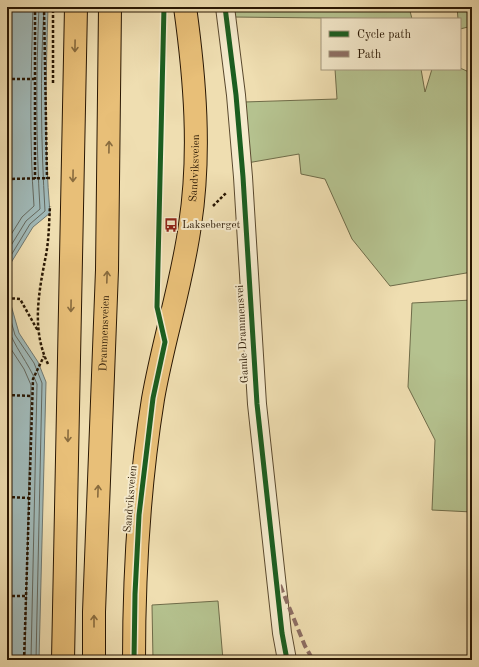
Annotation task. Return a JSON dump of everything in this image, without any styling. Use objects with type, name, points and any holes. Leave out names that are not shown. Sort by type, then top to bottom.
[{"type":"main road","points":[[63,660],[76,7]]},
{"type":"main road","name":"Drammensveien","points":[[94,660],[94,612],[107,270],[110,7]]},
{"type":"main road","name":"Sandviksveien","points":[[134,660],[138,547],[146,452],[153,398],[186,253],[194,194],[194,80],[185,7]]},
{"type":"street","name":"Gamle Drammensvei","points":[[225,7],[236,94],[252,304],[257,404],[282,633],[287,660]]},
{"type":"path","points":[[34,7],[35,179]]},
{"type":"path","points":[[44,7],[47,179]]},
{"type":"path","points":[[7,79],[34,79]]},
{"type":"path","points":[[7,179],[52,178]]},
{"type":"path","points":[[49,366],[44,356],[38,331],[38,302],[46,254],[50,214]]},
{"type":"path","points":[[7,298],[20,299],[38,331]]},
{"type":"path","points":[[24,660],[33,379],[44,356]]},
{"type":"path","points":[[7,395],[32,396]]},
{"type":"path","points":[[7,497],[29,498]]},
{"type":"path","points":[[7,596],[26,596]]},
{"type":"green space","points":[[230,7],[409,7],[412,18],[322,18],[232,17]]},
{"type":"green space","points":[[457,7],[472,7],[472,26],[461,29],[461,18],[458,18]]},
{"type":"green space","points":[[472,66],[472,272],[390,286],[352,239],[325,179],[301,174],[299,154],[247,163],[244,102],[337,99],[335,70],[421,70],[425,92],[432,70],[461,70],[461,68],[469,72]]},
{"type":"green space","points":[[472,300],[472,512],[432,510],[435,440],[408,387],[412,303]]},
{"type":"green space","points":[[218,601],[223,660],[153,660],[152,605]]},
{"type":"water","points":[[7,7],[48,7],[46,136],[50,213],[33,227],[9,266],[11,305],[19,333],[38,362],[46,382],[39,660],[7,660]]},
{"type":"marked path","points":[[280,585],[305,646],[313,660]]},
{"type":"cycle path","points":[[134,660],[135,594],[139,515],[153,398],[165,342],[157,307],[164,7]]},
{"type":"cycle path","points":[[225,7],[236,95],[243,177],[257,404],[282,633],[287,660]]},
{"type":"place","name":"Lakseberget","points":[[171,225]]}]
